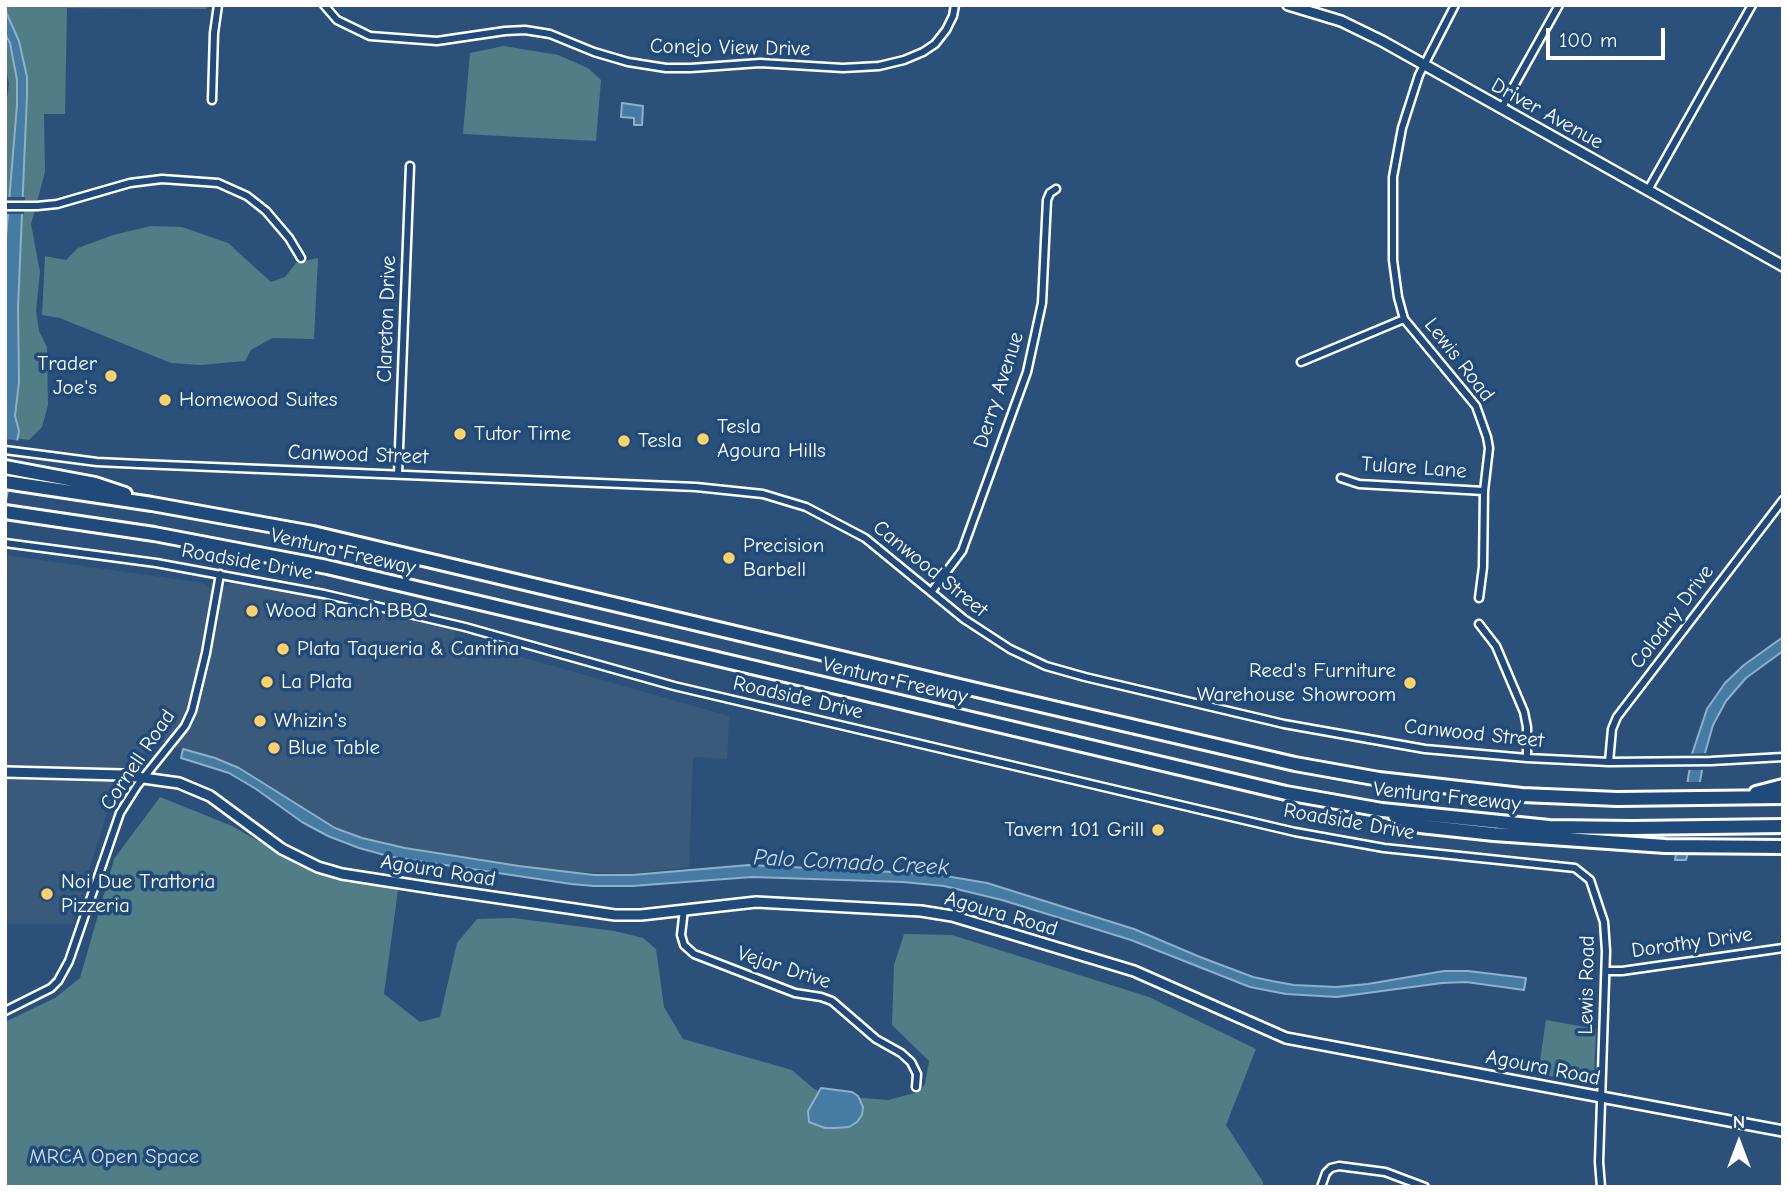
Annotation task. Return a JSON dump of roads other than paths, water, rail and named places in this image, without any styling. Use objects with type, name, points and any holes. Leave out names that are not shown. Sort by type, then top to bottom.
[{"type":"highway","points":[[5,467],[28,479]]},
{"type":"highway","name":"Ventura Freeway","points":[[5,482],[28,479],[313,533],[1295,764],[1379,779],[1522,795],[1783,797]]},
{"type":"highway","name":"Ventura Freeway","points":[[5,512],[179,538],[327,567],[1286,793],[1382,810],[1549,827],[1783,826]]},
{"type":"highway","points":[[1734,798],[1783,786]]},
{"type":"highway","points":[[1382,810],[1420,826],[1665,846],[1783,848]]},
{"type":"main road","name":"Driver Avenue","points":[[1288,5],[1346,23],[1783,266]]},
{"type":"main road","name":"Agoura Road","points":[[5,772],[166,779],[194,788],[228,808],[297,858],[342,874],[615,915],[641,915],[756,902],[921,911],[952,916],[1134,971],[1286,1038],[1783,1131]]},
{"type":"street","points":[[212,100],[214,33],[218,5]]},
{"type":"street","name":"Conejo View Drive","points":[[324,5],[337,20],[370,36],[437,41],[525,30],[550,34],[628,62],[679,68],[760,63],[843,68],[892,63],[923,52],[935,44],[946,30],[955,5]]},
{"type":"street","name":"Lewis Road","points":[[1455,5],[1424,65],[1402,128],[1393,177],[1394,273],[1404,319],[1480,413],[1489,448],[1484,491],[1483,567],[1479,598]]},
{"type":"street","points":[[1501,109],[1559,5]]},
{"type":"street","points":[[1648,190],[1752,5]]},
{"type":"street","name":"Clareton Drive","points":[[398,474],[410,166]]},
{"type":"street","points":[[5,206],[34,206],[71,201],[130,183],[177,178],[218,183],[247,196],[266,211],[289,238],[301,258]]},
{"type":"street","name":"Derry Avenue","points":[[932,591],[962,551],[1027,372],[1042,303],[1047,200],[1056,188]]},
{"type":"street","points":[[1301,362],[1404,319]]},
{"type":"street","name":"Canwood Street","points":[[5,450],[129,464],[696,487],[763,494],[806,507],[841,523],[884,551],[983,633],[1028,658],[1060,671],[1284,724],[1425,748],[1527,758],[1609,762],[1783,757]]},
{"type":"street","name":"Tulare Lane","points":[[1341,478],[1359,484],[1484,491]]},
{"type":"street","name":"Colodny Drive","points":[[1609,762],[1612,729],[1617,717],[1783,500]]},
{"type":"street","name":"Roadside Drive","points":[[5,542],[117,557],[324,594],[452,624],[674,686],[1295,832],[1384,848],[1565,866],[1584,873]]},
{"type":"street","name":"Cornell Road","points":[[5,1011],[51,988],[64,972],[114,825],[127,800],[185,726],[192,711],[206,653],[219,574]]},
{"type":"street","points":[[1479,624],[1496,646],[1524,712],[1527,758]]},
{"type":"street","name":"Lewis Road","points":[[1584,873],[1595,888],[1605,922],[1606,971],[1599,1162],[1601,1187]]},
{"type":"street","name":"Vejar Drive","points":[[684,909],[681,935],[684,945],[694,954],[795,993],[832,1001],[876,1040],[901,1053],[911,1062],[917,1074],[916,1087]]},
{"type":"street","name":"Dorothy Drive","points":[[1606,971],[1783,948]]},
{"type":"street","points":[[1321,1187],[1331,1168],[1339,1166],[1385,1172],[1425,1187]]},
{"type":"place","name":"Trader Joe's","points":[[111,376]]},
{"type":"place","name":"Homewood Suites","points":[[165,400]]},
{"type":"place","name":"Tutor Time","points":[[460,434]]},
{"type":"place","name":"Tesla Agoura Hills","points":[[703,439]]},
{"type":"place","name":"Tesla","points":[[624,441]]},
{"type":"place","name":"Precision Barbell","points":[[729,558]]},
{"type":"place","name":"Wood Ranch BBQ","points":[[252,611]]},
{"type":"place","name":"Plata Taqueria & Cantina","points":[[283,649]]},
{"type":"place","name":"La Plata","points":[[267,682]]},
{"type":"place","name":"Reed's Furniture Warehouse Showroom","points":[[1410,683]]},
{"type":"place","name":"Whizin's","points":[[260,721]]},
{"type":"place","name":"Blue Table","points":[[274,748]]},
{"type":"place","name":"Tavern 101 Grill","points":[[1158,830]]},
{"type":"place","name":"Noi Due Trattoria Pizzeria","points":[[47,894]]},
{"type":"water label","name":"Palo Comado Creek","points":[[851,863]]},
{"type":"park label","name":"MRCA Open Space","points":[[114,1157]]}]
